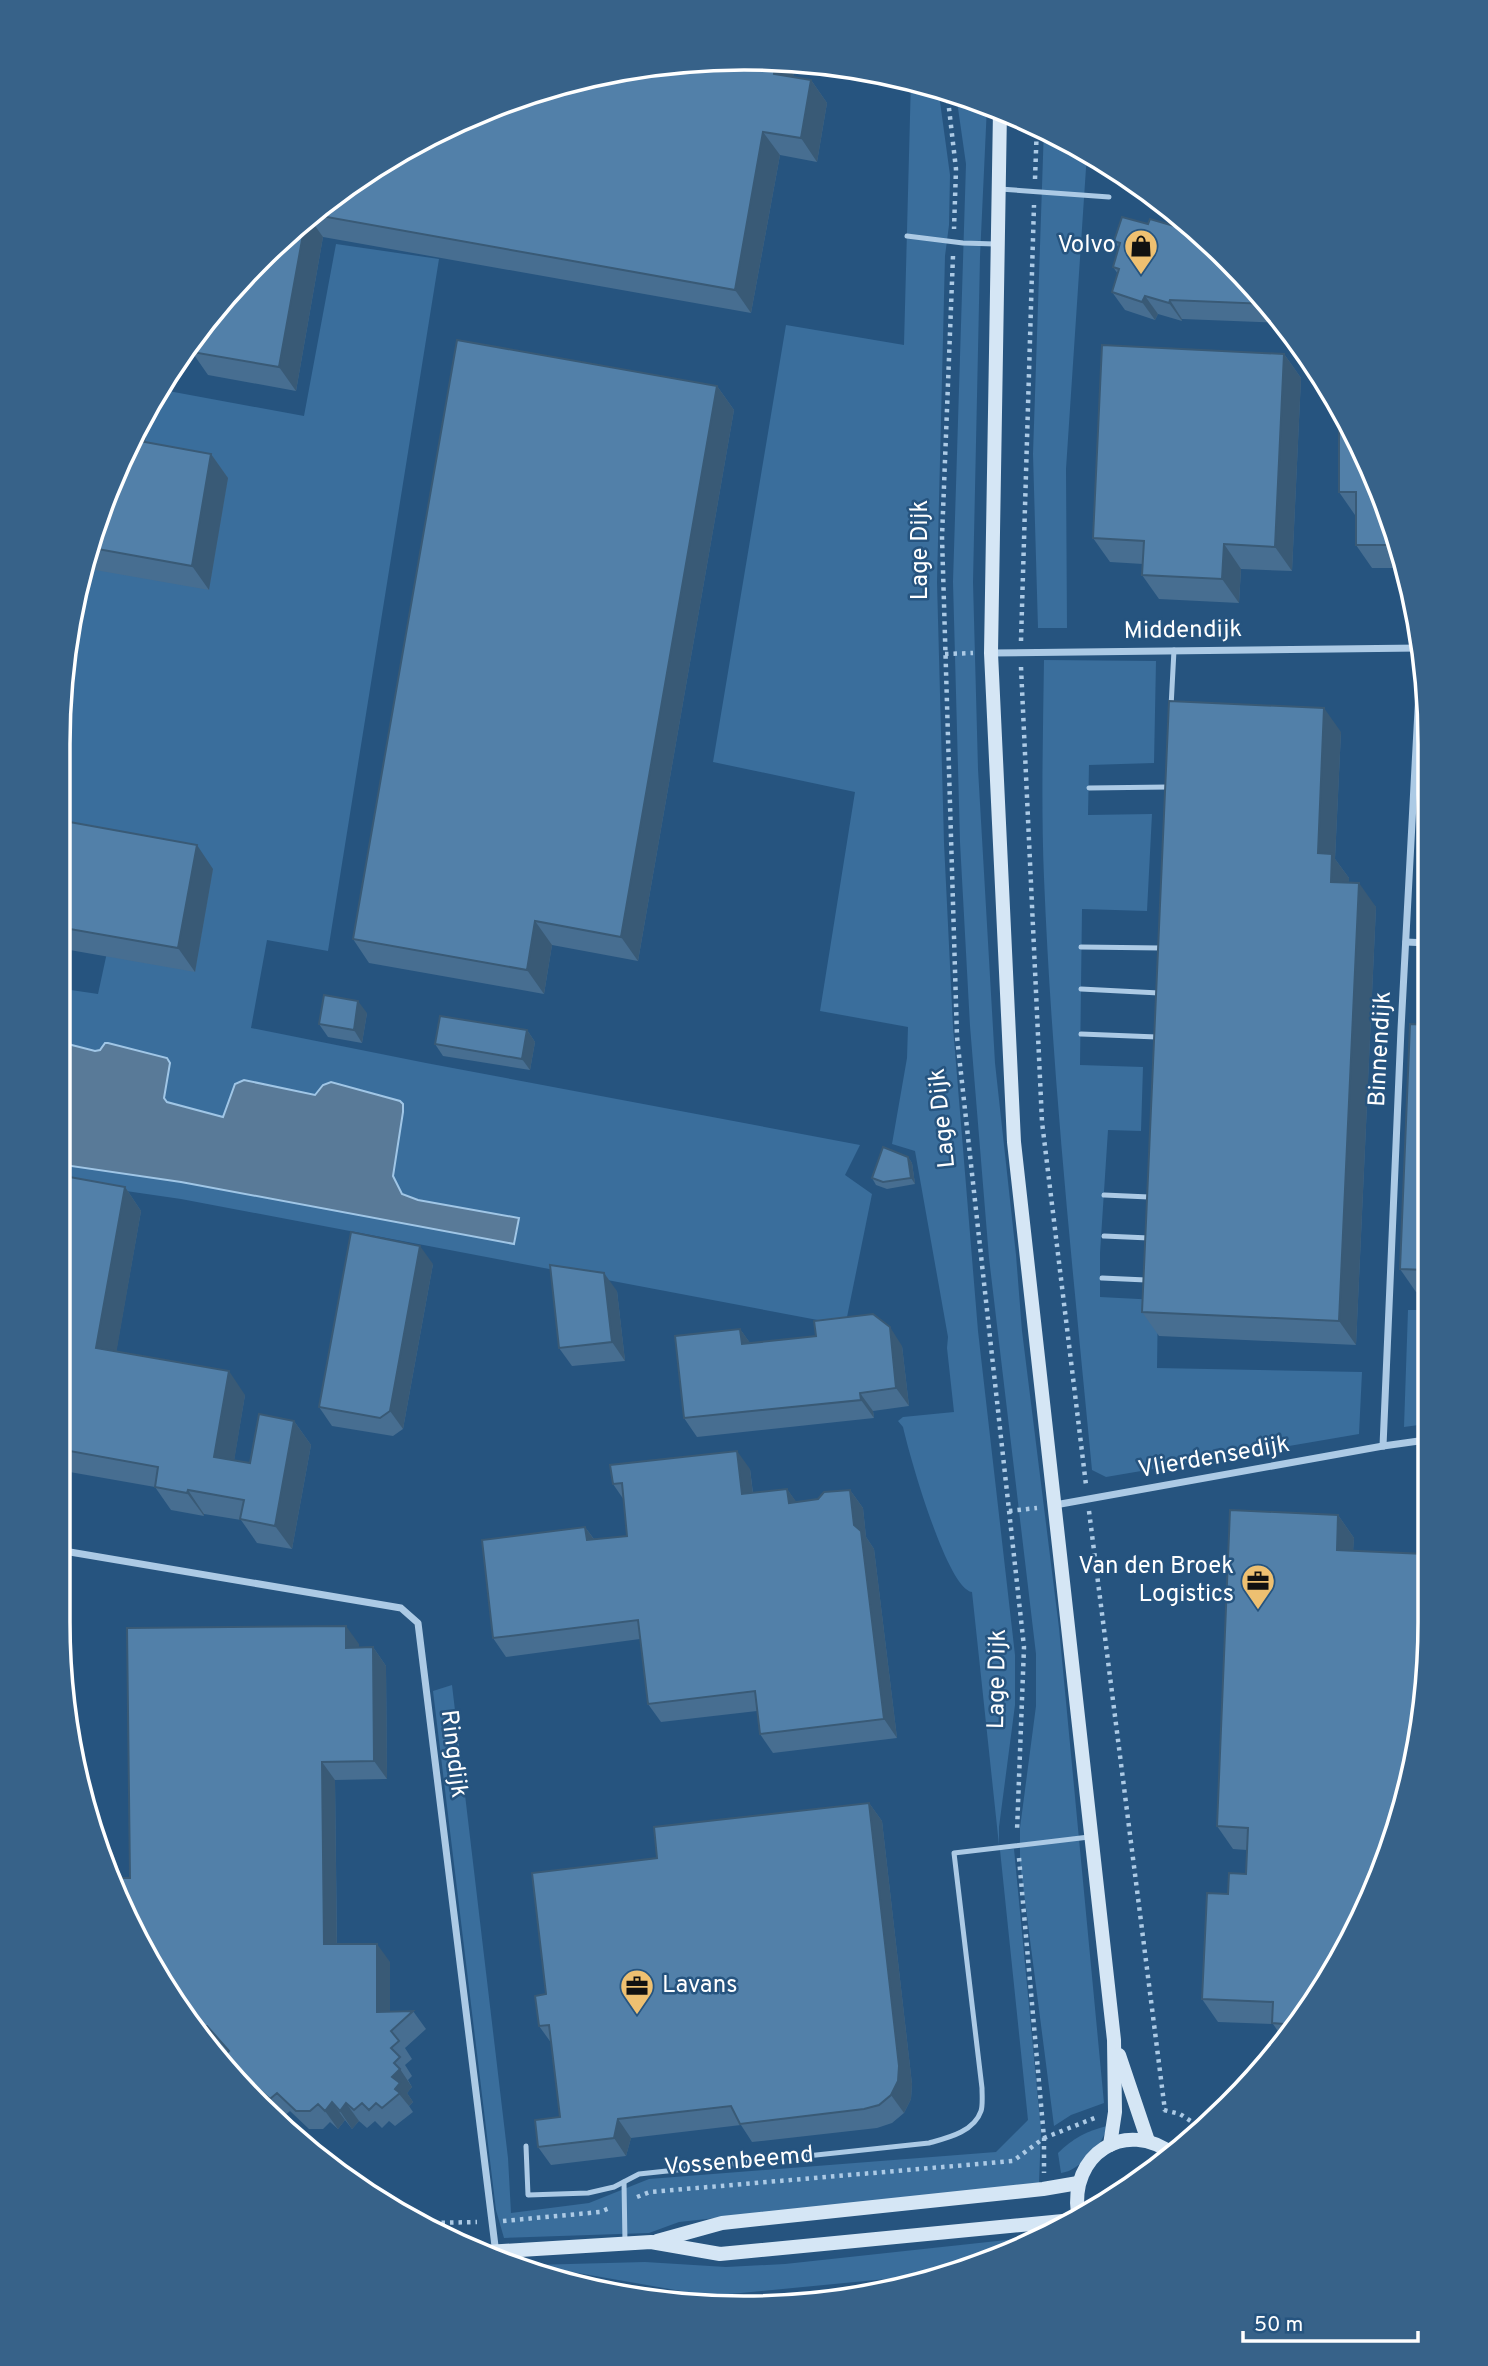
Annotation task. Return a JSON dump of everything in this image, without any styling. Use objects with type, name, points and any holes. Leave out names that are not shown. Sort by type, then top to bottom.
[{"type":"main road","points":[[1000,120],[991,653],[1014,1142],[1114,2040],[1115,2112],[1110,2145]]},
{"type":"main road","points":[[1114,2040],[1148,2141]]},
{"type":"main road","points":[[1077,2208],[1076,2196],[1083,2170],[1093,2157],[1110,2145],[1129,2140],[1148,2141],[1165,2148]]},
{"type":"main road","points":[[651,2242],[722,2223],[1078,2183]]},
{"type":"main road","points":[[507,2253],[651,2242],[720,2254],[1049,2222]]},
{"type":"street","name":"Middendijk","points":[[991,653],[1174,650],[1411,651]]},
{"type":"street","name":"Binnendijk","points":[[1383,1446],[1417,720]]},
{"type":"street","points":[[1406,942],[1418,943]]},
{"type":"street","points":[[1401,1029],[1414,1029]]},
{"type":"street","name":"Vlierdensedijk","points":[[1055,1505],[1418,1441]]},
{"type":"street","name":"Ringdijk","points":[[70,1553],[401,1608],[418,1623],[492,2222],[493,2247]]},
{"type":"lane","points":[[998,189],[1109,197]]},
{"type":"lane","points":[[908,236],[997,244]]},
{"type":"lane","points":[[1171,719],[1174,650]]},
{"type":"lane","points":[[1167,800],[1168,774]]},
{"type":"lane","points":[[1089,788],[1168,787]]},
{"type":"lane","points":[[1160,959],[1161,934]]},
{"type":"lane","points":[[1081,947],[1161,948]]},
{"type":"lane","points":[[1158,1004],[1159,982]]},
{"type":"lane","points":[[1081,989],[1159,993]]},
{"type":"lane","points":[[1156,1050],[1157,1026]]},
{"type":"lane","points":[[1081,1034],[1157,1037]]},
{"type":"lane","points":[[1149,1211],[1150,1184]]},
{"type":"lane","points":[[1104,1195],[1150,1198]]},
{"type":"lane","points":[[1148,1252],[1149,1225]]},
{"type":"lane","points":[[1104,1236],[1149,1238]]},
{"type":"lane","points":[[1146,1292],[1147,1266]]},
{"type":"lane","points":[[1102,1278],[1146,1280]]},
{"type":"lane","points":[[526,2146],[528,2195],[588,2193],[614,2187],[639,2174],[929,2143],[954,2136],[970,2126],[981,2111],[982,2088],[954,1853],[1092,1837]]},
{"type":"lane","points":[[624,2182],[625,2243]]},
{"type":"path","name":"Lage Dijk","points":[[948,102],[956,169],[942,537],[957,1037],[1024,1647],[1018,1845],[1044,2138]]},
{"type":"path","points":[[1037,137],[1021,652],[1042,1122],[1087,1501],[1165,2111]]},
{"type":"path","points":[[945,654],[991,653]]},
{"type":"path","points":[[1009,1511],[1055,1505]]},
{"type":"path","name":"Vossenbeemd","points":[[440,2223],[492,2222],[600,2212],[650,2192],[1013,2161],[1044,2138]]},
{"type":"shaded area","points":[[911,91],[940,100],[950,175],[945,256],[937,582],[944,843],[953,1027],[978,1331],[1015,1655],[1015,1705],[999,1845],[972,1592],[962,1585],[941,1546],[903,1427],[898,1421],[903,1417],[954,1412],[948,1337],[915,1151],[892,1144],[907,1058],[908,1027],[820,1011],[855,792],[713,762],[786,325],[904,345]]},
{"type":"shaded area","points":[[958,105],[987,115],[980,257],[973,582],[978,769],[995,1063],[1022,1331],[1059,1628],[1104,2103],[1071,2115],[1054,2126],[1020,1862],[1020,1828],[1036,1706],[1036,1654],[989,1258],[970,1026],[960,842],[953,582],[966,164]]},
{"type":"shaded area","points":[[1044,141],[1086,163],[1066,469],[1067,628],[1038,628],[1033,454]]},
{"type":"shaded area","points":[[336,244],[439,259],[328,951],[267,940],[251,1028],[860,1145],[845,1175],[872,1194],[847,1317],[823,1321],[181,1199],[70,1183],[70,1166],[181,1182],[515,1244],[519,1218],[418,1200],[402,1194],[393,1177],[403,1104],[331,1082],[323,1085],[315,1095],[244,1080],[235,1084],[224,1117],[167,1102],[164,1098],[170,1063],[70,1045],[70,990],[98,994],[127,860],[70,847],[71,700],[76,656],[93,570],[121,486],[170,391],[304,416]]},
{"type":"shaded area","points":[[1044,660],[1156,661],[1154,763],[1089,765],[1088,815],[1152,814],[1147,911],[1082,909],[1080,1065],[1143,1067],[1141,1131],[1108,1130],[1100,1253],[1100,1297],[1158,1300],[1157,1368],[1362,1372],[1359,1434],[1106,1477],[1092,1470],[1052,1026],[1044,878]]},
{"type":"shaded area","points":[[108,1043],[167,1058],[170,1063],[164,1098],[167,1102],[223,1117],[235,1084],[244,1080],[315,1095],[323,1085],[331,1082],[400,1101],[403,1104],[403,1112],[393,1176],[402,1194],[418,1200],[519,1218],[514,1244],[181,1182],[70,1166],[70,1045],[95,1051]]},
{"type":"shaded area","points":[[1408,1310],[1418,1310],[1418,1425],[1404,1427]]},
{"type":"shaded area","points":[[452,1685],[508,2158],[511,2213],[589,2203],[649,2179],[996,2152],[1028,2120],[1000,1850],[1014,1849],[1041,2131],[1039,2183],[679,2222],[649,2233],[504,2238],[496,2210],[433,1691]]},
{"type":"shaded area","points":[[1107,2126],[1101,2141],[1090,2156],[1061,2173],[1058,2153],[1081,2136]]},
{"type":"shaded area","points":[[1015,2239],[961,2260],[897,2278],[716,2295],[543,2265],[645,2262],[726,2267],[785,2264]]},
{"type":"building","points":[[700,71],[774,71],[774,74],[811,80],[801,138],[763,132],[735,290],[325,217],[407,160],[446,140],[486,121],[570,93],[613,83]]},
{"type":"building","points":[[1122,217],[1148,224],[1150,219],[1174,226],[1221,267],[1254,303],[1170,300],[1169,303],[1145,296],[1142,302],[1112,292],[1119,269],[1113,267],[1120,243],[1114,241]]},
{"type":"building","points":[[303,235],[279,367],[196,353],[237,300],[267,267]]},
{"type":"building","points":[[457,340],[717,386],[621,937],[535,921],[527,970],[353,939]]},
{"type":"building","points":[[1102,345],[1284,354],[1275,547],[1224,544],[1222,579],[1142,575],[1144,541],[1093,538]]},
{"type":"building","points":[[1339,428],[1367,486],[1387,545],[1356,545],[1356,492],[1339,492]]},
{"type":"building","points":[[142,442],[211,454],[192,566],[99,549],[121,486]]},
{"type":"building","points":[[1169,701],[1324,708],[1318,853],[1332,854],[1331,882],[1359,883],[1339,1321],[1142,1312]]},
{"type":"building","points":[[70,822],[197,845],[178,948],[70,929]]},
{"type":"building","points":[[324,995],[358,1001],[354,1030],[319,1024]]},
{"type":"building","points":[[440,1016],[527,1030],[522,1059],[435,1044]]},
{"type":"building","points":[[1410,1024],[1418,1024],[1418,1270],[1400,1269]]},
{"type":"building","points":[[883,1147],[908,1157],[911,1178],[883,1182],[872,1178]]},
{"type":"building","points":[[70,1177],[125,1187],[96,1348],[229,1371],[214,1457],[250,1463],[259,1414],[294,1421],[275,1526],[240,1519],[244,1500],[155,1487],[158,1467],[70,1451]]},
{"type":"building","points":[[351,1232],[420,1246],[390,1411],[380,1418],[319,1407]]},
{"type":"building","points":[[550,1265],[604,1273],[612,1342],[559,1348]]},
{"type":"building","points":[[873,1314],[890,1327],[896,1388],[860,1393],[861,1400],[684,1418],[675,1336],[740,1329],[742,1344],[816,1336],[814,1321]]},
{"type":"building","points":[[737,1451],[742,1494],[787,1489],[789,1503],[818,1499],[824,1492],[850,1490],[854,1525],[861,1531],[884,1719],[760,1734],[755,1691],[648,1704],[638,1620],[493,1638],[482,1540],[585,1527],[587,1540],[627,1536],[622,1483],[613,1484],[610,1465]]},
{"type":"building","points":[[1230,1510],[1338,1515],[1337,1550],[1418,1554],[1417,1666],[1405,1753],[1395,1796],[1367,1880],[1348,1920],[1328,1959],[1285,2024],[1272,2023],[1273,2002],[1202,1999],[1207,1893],[1228,1894],[1229,1873],[1246,1874],[1248,1828],[1217,1826]]},
{"type":"building","points":[[346,1626],[346,1648],[373,1647],[374,1761],[322,1762],[324,1944],[377,1944],[377,2012],[413,2011],[391,2031],[399,2041],[391,2048],[400,2057],[394,2063],[400,2069],[392,2077],[400,2083],[395,2089],[400,2093],[382,2108],[376,2103],[369,2110],[362,2103],[354,2110],[346,2103],[340,2111],[332,2102],[325,2111],[318,2104],[310,2111],[296,2111],[277,2093],[270,2099],[237,2066],[227,2053],[229,2051],[205,2026],[160,1959],[120,1878],[130,1878],[127,1628]]},
{"type":"building","points":[[869,1803],[899,2066],[898,2081],[891,2095],[879,2105],[864,2109],[740,2124],[731,2106],[618,2119],[614,2138],[538,2147],[535,2120],[560,2117],[549,2025],[539,2026],[535,1996],[546,1994],[532,1873],[657,1858],[654,1827]]},
{"type":"place","name":"Volvo","points":[[1141,276]]},
{"type":"place","name":"Van den Broek Logistics","points":[[1258,1611]]},
{"type":"place","name":"Lavans","points":[[637,2016]]}]
